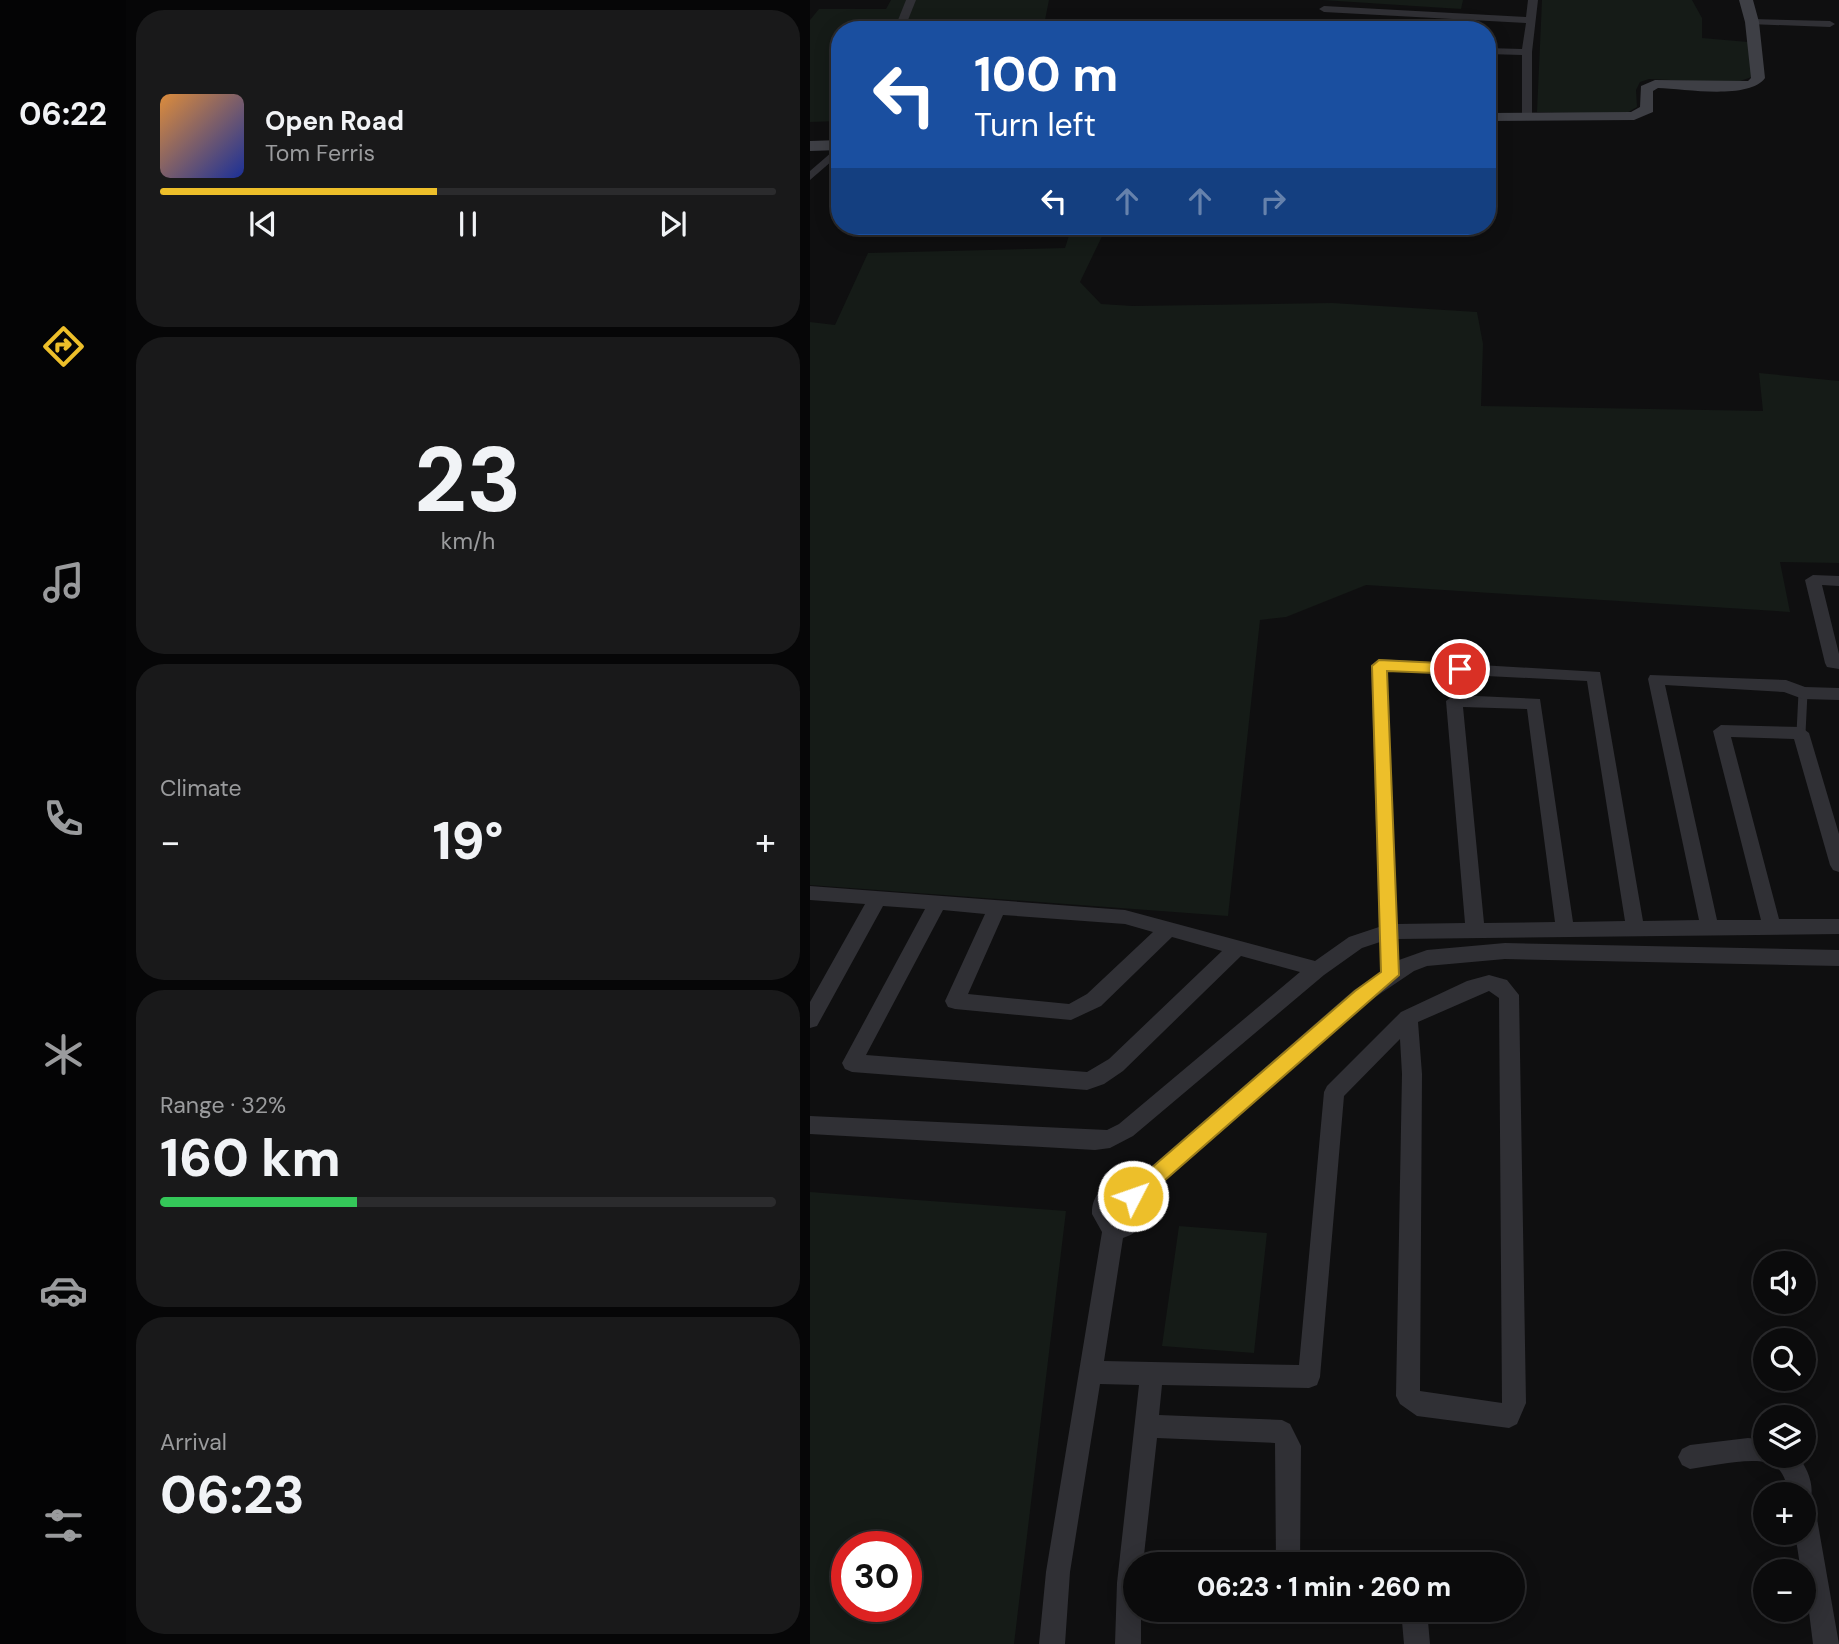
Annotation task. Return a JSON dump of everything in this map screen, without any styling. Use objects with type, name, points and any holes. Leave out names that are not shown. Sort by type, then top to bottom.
[{"type":"street","points":[[903,21],[911,0]]},
{"type":"street","points":[[1527,114],[1527,52],[1533,0]]},
{"type":"street","points":[[1496,116],[1527,114],[1634,116],[1648,109],[1646,89],[1655,84],[1741,87],[1753,84],[1758,78],[1752,22],[1746,0]]},
{"type":"street","points":[[1324,9],[1530,20]]},
{"type":"street","points":[[1752,22],[1830,24]]},
{"type":"street","points":[[1496,51],[1527,52]]},
{"type":"street","points":[[810,146],[831,147]]},
{"type":"street","points":[[810,177],[831,156]]},
{"type":"street","points":[[1839,581],[1813,580],[1833,663],[1839,663]]},
{"type":"street","points":[[1390,975],[1379,666],[1594,676],[1635,927]]},
{"type":"street","points":[[1709,926],[1656,679],[1786,686],[1803,693],[1839,694]]},
{"type":"street","points":[[1476,930],[1454,701],[1534,703],[1565,928]]},
{"type":"street","points":[[1772,927],[1721,731],[1801,733],[1839,865]]},
{"type":"street","points":[[810,893],[1125,917],[1317,970]]},
{"type":"street","points":[[810,1020],[879,897]]},
{"type":"street","points":[[939,901],[852,1063],[1088,1081],[1116,1065],[1237,948]]},
{"type":"street","points":[[998,906],[955,1001],[1071,1012],[1094,1000],[1169,929]]},
{"type":"street","points":[[810,1125],[1095,1141],[1110,1139],[1144,1116],[1317,970],[1355,942],[1388,932],[1839,926]]},
{"type":"street","points":[[1053,1644],[1058,1572],[1114,1227],[1126,1225],[1136,1217],[1138,1206],[1133,1196],[1361,996],[1390,975],[1427,958],[1505,951],[1839,958]]},
{"type":"street","points":[[1089,1372],[1309,1377],[1334,1093],[1408,1018],[1481,985],[1500,986],[1509,995],[1514,1403],[1509,1416],[1417,1404],[1408,1395],[1412,1074],[1408,1018]]},
{"type":"street","points":[[1135,1552],[1152,1372]]},
{"type":"street","points":[[1146,1426],[1282,1432],[1290,1446],[1288,1552]]},
{"type":"street","points":[[1690,1457],[1753,1451]]},
{"type":"street","points":[[1809,1545],[1826,1644]]},
{"type":"street","points":[[1128,1644],[1130,1622]]},
{"type":"street","points":[[1415,1622],[1417,1644]]},
{"type":"lane","points":[[1801,733],[1803,693]]},
{"type":"shaded area","points":[[891,0],[1049,0],[1045,21],[831,21],[831,121],[810,122],[810,20],[819,9],[886,9]]},
{"type":"shaded area","points":[[1322,0],[1463,0],[1461,9]]},
{"type":"shaded area","points":[[1542,0],[1692,0],[1702,18],[1702,38],[1748,42],[1752,77],[1734,83],[1649,79],[1640,82],[1636,90],[1637,107],[1625,114],[1537,112]]},
{"type":"shaded area","points":[[1069,235],[1103,235],[1080,282],[1101,304],[1133,306],[1332,303],[1477,312],[1483,344],[1481,406],[1763,411],[1759,373],[1839,381],[1839,563],[1780,562],[1790,612],[1366,585],[1286,617],[1260,620],[1228,916],[810,885],[810,322],[835,325],[868,253],[1065,248]]},
{"type":"shaded area","points":[[810,1192],[1066,1211],[1014,1644],[810,1644]]},
{"type":"shaded area","points":[[1179,1226],[1267,1233],[1254,1353],[1162,1346]]},
{"type":"route","points":[[1133,1196],[1361,996],[1390,975],[1379,666],[1460,669]]}]
